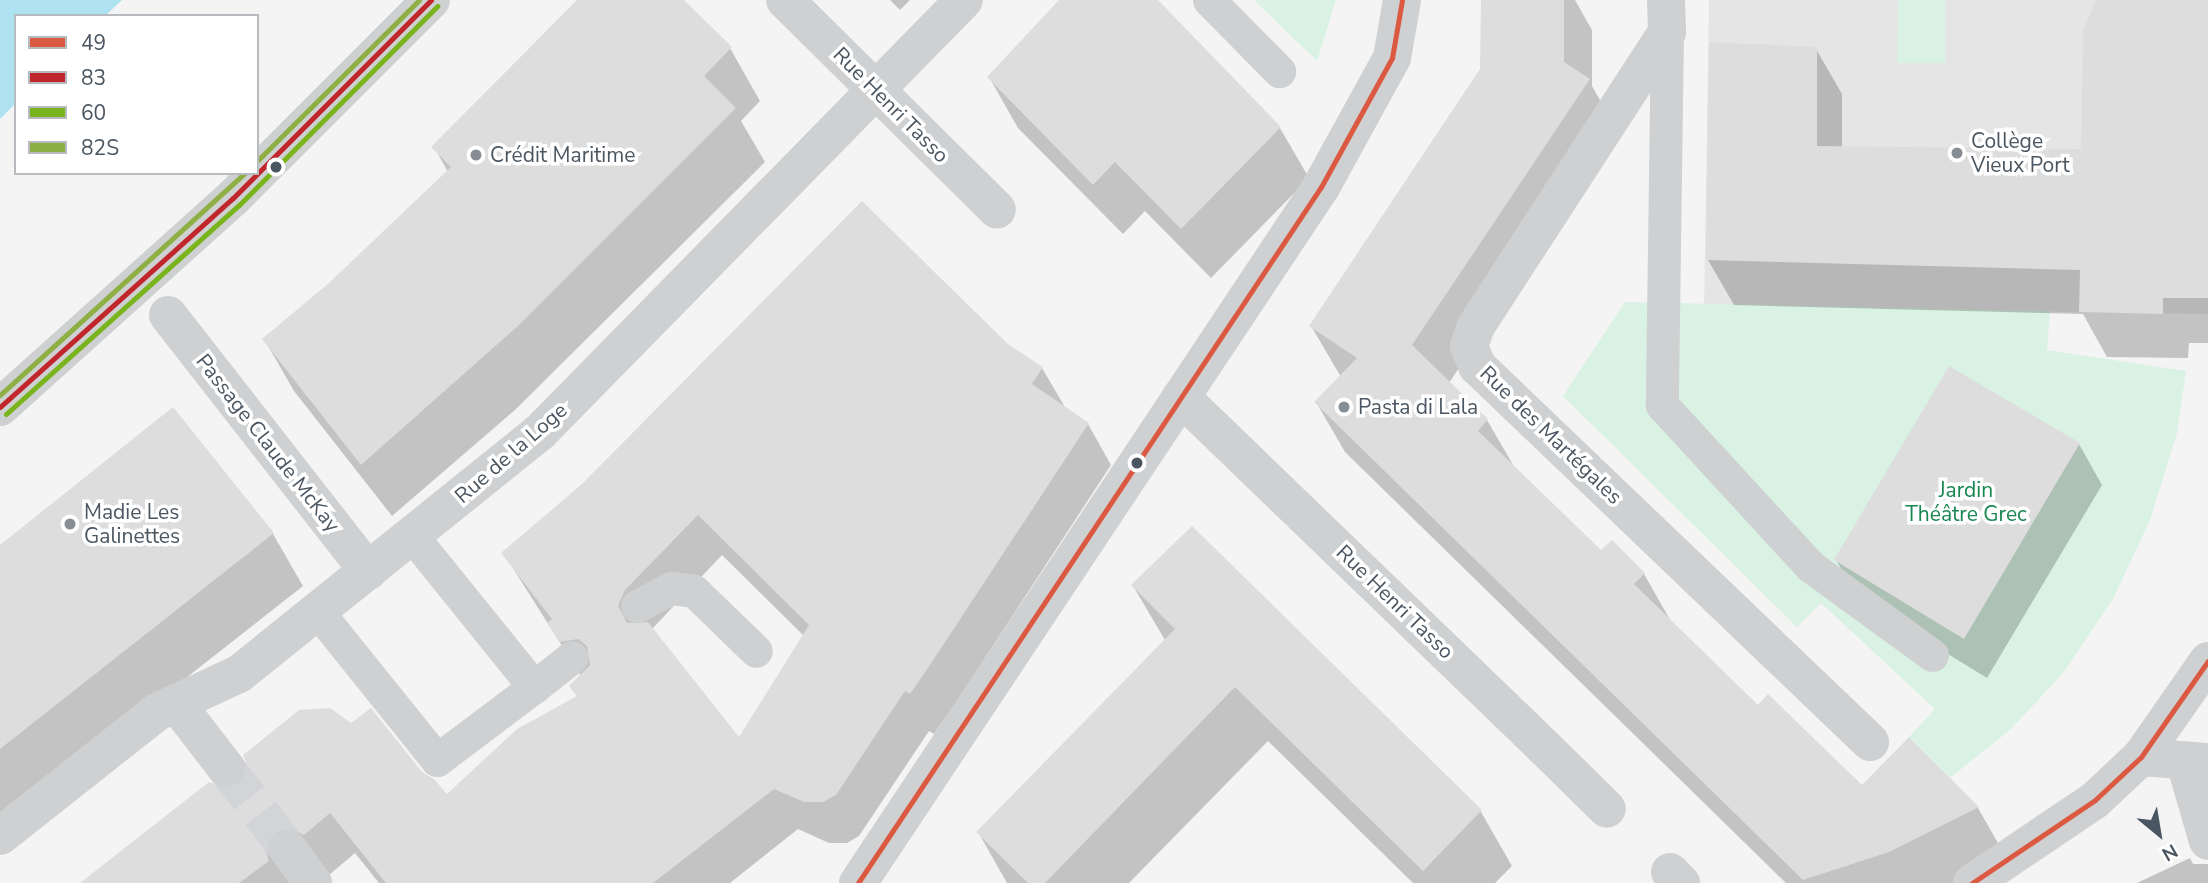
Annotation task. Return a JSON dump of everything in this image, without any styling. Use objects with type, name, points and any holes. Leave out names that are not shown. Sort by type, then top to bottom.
[{"type":"street","points":[[259,172],[431,0]]},
{"type":"street","name":"Rue Henri Tasso","points":[[785,0],[998,210]]},
{"type":"street","name":"Rue de la Loge","points":[[0,836],[142,723],[176,703],[239,674],[413,537],[540,432],[964,0]]},
{"type":"street","points":[[858,883],[926,786],[1321,187],[1375,96],[1392,58],[1402,0]]},
{"type":"street","name":"Rue des Martégales","points":[[1666,16],[1476,326],[1469,346],[1478,366],[1870,742]]},
{"type":"street","points":[[0,407],[256,175]]},
{"type":"street","name":"Passage Claude McKay","points":[[168,315],[368,571]]},
{"type":"street","name":"Rue Henri Tasso","points":[[1181,397],[1607,809]]},
{"type":"street","points":[[1972,883],[2095,800],[2141,757],[2208,661]]},
{"type":"street","points":[[176,703],[226,768]]},
{"type":"street","points":[[2141,757],[2197,762],[2208,841]]},
{"type":"street","points":[[892,883],[926,786]]},
{"type":"street","points":[[286,848],[313,883]]},
{"type":"lane","points":[[1209,0],[1279,71]]},
{"type":"lane","points":[[1666,16],[1662,405],[1810,566],[1932,654]]},
{"type":"lane","points":[[413,537],[534,687]]},
{"type":"lane","points":[[637,606],[671,588],[694,591],[757,651]]},
{"type":"lane","points":[[318,612],[437,760],[572,657]]},
{"type":"shaded area","name":"Collège Vieux Port","points":[[1709,0],[2208,0],[2208,314],[1704,306]]},
{"type":"green space","points":[[1254,0],[1336,0],[1317,61]]},
{"type":"green space","points":[[1898,0],[1945,0],[1945,63],[1897,63]]},
{"type":"green space","name":"Jardin Théâtre Grec","points":[[1625,302],[2050,311],[2047,350],[2186,371],[2177,433],[2150,520],[2113,599],[2063,673],[2011,729],[1950,778],[1909,737],[1935,709],[1821,603],[1797,627],[1563,396]]},
{"type":"water","points":[[0,0],[122,0],[107,14],[14,14],[14,105],[0,119]]},
{"type":"building","points":[[577,0],[684,0],[732,47],[704,76],[736,108],[519,325],[361,465],[262,339],[329,283],[451,167],[431,147]]},
{"type":"building","points":[[1059,0],[1158,0],[1281,127],[1181,229],[1115,162],[1093,185],[987,77]]},
{"type":"building","points":[[1481,0],[1564,0],[1564,62],[1590,79],[1412,345],[1488,419],[1478,431],[1601,550],[1612,540],[1645,573],[1634,584],[1758,705],[1768,694],[1862,785],[1909,737],[1979,807],[1889,852],[1803,880],[1314,402],[1357,358],[1309,326],[1480,69]]},
{"type":"building","name":"Collège Vieux Port","points":[[2096,0],[2208,0],[2208,298],[2163,298],[2163,314],[2079,312],[2080,270],[1706,260],[1709,42],[1817,47],[1817,146],[2081,149],[2083,31]]},
{"type":"building","points":[[862,201],[1009,345],[1043,367],[1032,384],[1089,423],[928,668],[910,694],[905,691],[836,795],[823,802],[804,802],[774,789],[653,883],[386,883],[330,813],[304,835],[285,826],[273,831],[265,850],[269,861],[239,883],[80,883],[209,782],[228,790],[240,785],[248,766],[243,755],[299,710],[330,708],[351,723],[371,708],[422,772],[434,779],[447,794],[517,729],[577,696],[569,686],[590,665],[587,646],[578,639],[560,642],[547,623],[552,619],[501,553],[582,484]],"holes":[[[698,515],[809,625],[739,737],[648,622],[627,623],[618,606],[625,590]]]},
{"type":"building","points":[[1949,366],[2080,443],[1964,639],[1834,560]]},
{"type":"building","points":[[173,407],[274,533],[0,749],[0,545]]},
{"type":"building","points":[[1192,526],[1482,810],[1423,871],[1235,687],[1045,883],[1028,883],[976,832],[1175,629],[1131,585]]},
{"type":"tunnel","points":[[226,768],[287,848]]},
{"type":"transit line","name":"82S","points":[[259,159],[419,0]]},
{"type":"transit line","name":"83","points":[[259,172],[431,0]]},
{"type":"transit line","name":"49","points":[[858,883],[1321,187],[1392,58],[1402,0]]},
{"type":"transit line","name":"60","points":[[6,414],[239,205],[437,6]]},
{"type":"transit line","name":"82S","points":[[0,395],[243,175]]},
{"type":"transit line","name":"83","points":[[0,407],[256,175]]},
{"type":"transit line","name":"49","points":[[1972,883],[2095,800],[2141,757],[2208,661]]},
{"type":"place","name":"Collège Vieux Port","points":[[1957,153]]},
{"type":"place","name":"Crédit Maritime","points":[[476,155]]},
{"type":"place","name":"Pasta di Lala","points":[[1344,407]]},
{"type":"place","name":"Madie Les Galinettes","points":[[70,524]]}]
